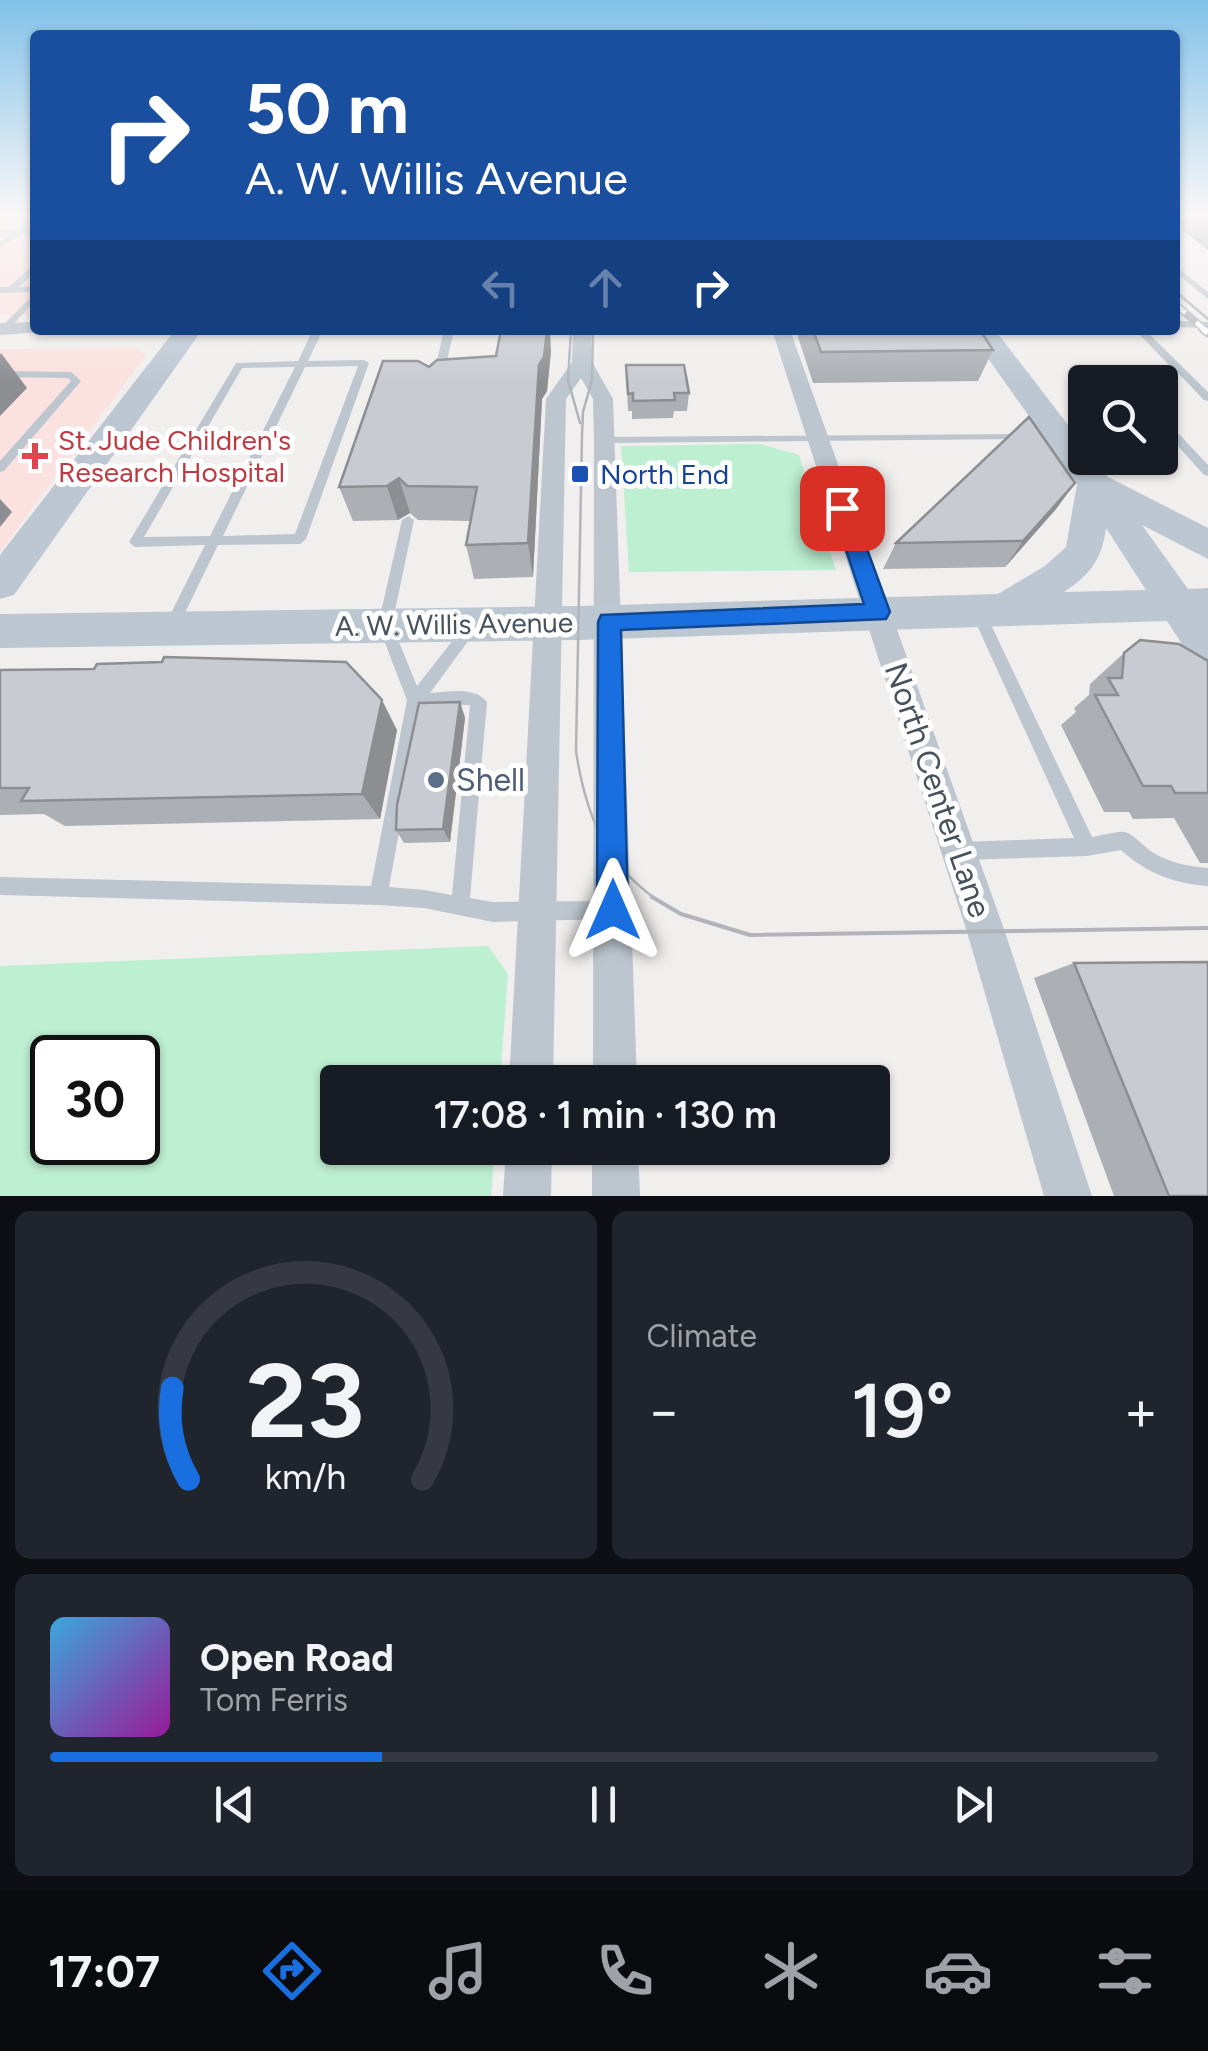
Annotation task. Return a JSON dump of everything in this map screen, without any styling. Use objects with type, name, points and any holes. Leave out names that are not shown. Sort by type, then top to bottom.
[{"type":"street","points":[[2,329],[30,328]]},
{"type":"street","points":[[0,584],[185,335]]},
{"type":"street","name":"North Center Lane","points":[[783,335],[878,612],[1068,1196]]},
{"type":"street","points":[[984,335],[1094,483],[1193,605],[1208,649]]},
{"type":"street","points":[[582,346],[604,399],[615,1065]]},
{"type":"street","points":[[532,1065],[556,399],[582,346]]},
{"type":"street","points":[[1094,483],[1208,544]]},
{"type":"street","points":[[992,610],[1059,576],[1084,552],[1094,483]]},
{"type":"street","name":"A. W. Willis Avenue","points":[[0,632],[609,622],[1193,605]]},
{"type":"street","points":[[526,1196],[527,1165]]},
{"type":"street","points":[[616,1165],[616,1196]]},
{"type":"lane","points":[[5,290],[30,272]]},
{"type":"lane","points":[[1180,272],[1208,296]]},
{"type":"lane","points":[[5,290],[30,292]]},
{"type":"lane","points":[[2,329],[30,298]]},
{"type":"lane","points":[[1180,324],[1208,325]]},
{"type":"lane","points":[[170,629],[316,335]]},
{"type":"lane","points":[[435,394],[448,335]]},
{"type":"lane","points":[[1145,335],[1175,365]]},
{"type":"lane","points":[[364,363],[300,540],[135,542],[239,365],[302,364],[364,363]]},
{"type":"lane","points":[[1178,368],[1208,398]]},
{"type":"lane","points":[[0,374],[75,377],[76,381],[5,456],[0,468]]},
{"type":"lane","points":[[605,440],[1060,436]]},
{"type":"lane","points":[[1178,440],[1208,472]]},
{"type":"lane","points":[[408,520],[385,625],[415,700]]},
{"type":"lane","points":[[992,610],[1087,847]]},
{"type":"lane","points":[[378,896],[415,700],[474,624]]},
{"type":"lane","points":[[415,700],[472,698],[479,702],[460,906]]},
{"type":"lane","points":[[957,851],[1087,847],[1124,841],[1144,860],[1184,876],[1208,878]]},
{"type":"lane","points":[[0,886],[378,896],[493,912],[613,910]]},
{"type":"shaded area","points":[[0,270],[30,270],[30,315],[0,315]]},
{"type":"shaded area","name":"St. Jude Children's Research Hospital","points":[[136,348],[146,355],[0,552],[0,349]]},
{"type":"green space","points":[[760,444],[799,455],[836,570],[629,572],[621,446]]},
{"type":"green space","points":[[488,946],[508,974],[501,1065],[320,1065],[320,1165],[494,1165],[491,1196],[0,1196],[0,966]]},
{"type":"building","points":[[500,335],[546,335],[539,365],[528,543],[466,545],[477,487],[407,486],[399,478],[387,486],[339,487],[383,361],[418,361],[429,367],[437,360],[496,356]]},
{"type":"building","points":[[815,335],[983,335],[993,350],[821,352]]},
{"type":"building","points":[[626,365],[684,365],[689,393],[674,393],[675,400],[633,401],[633,393],[628,394]]},
{"type":"building","points":[[1029,417],[1075,483],[1023,541],[896,543]]},
{"type":"building","points":[[1140,640],[1179,644],[1208,661],[1208,793],[1175,793],[1171,786],[1143,786],[1095,695],[1118,695],[1108,678],[1122,678],[1124,653]]},
{"type":"building","points":[[164,657],[346,662],[382,700],[362,794],[21,801],[29,788],[0,788],[0,670],[94,669],[97,664],[162,662]]},
{"type":"building","name":"Shell","points":[[460,702],[443,829],[396,830],[397,805],[419,703]]},
{"type":"building","points":[[1208,962],[1208,1196],[1169,1196],[1074,963]]},
{"type":"tram line","points":[[1180,295],[1208,319]]},
{"type":"tram line","points":[[571,335],[568,380],[580,423]]},
{"type":"tram line","points":[[593,335],[592,380],[583,412],[582,435],[576,751],[585,794],[600,834],[623,869],[656,899]]},
{"type":"tram line","points":[[652,897],[681,914],[750,935],[1208,928]]},
{"type":"railway","points":[[1180,308],[1206,331]]},
{"type":"railway","points":[[1203,329],[1208,333]]},
{"type":"place","name":"St. Jude Children's Research Hospital","points":[[35,456]]},
{"type":"place","name":"North End","points":[[580,474]]},
{"type":"place","name":"Shell","points":[[436,780]]},
{"type":"route","points":[[613,910],[609,622],[878,612],[842,508]]}]
